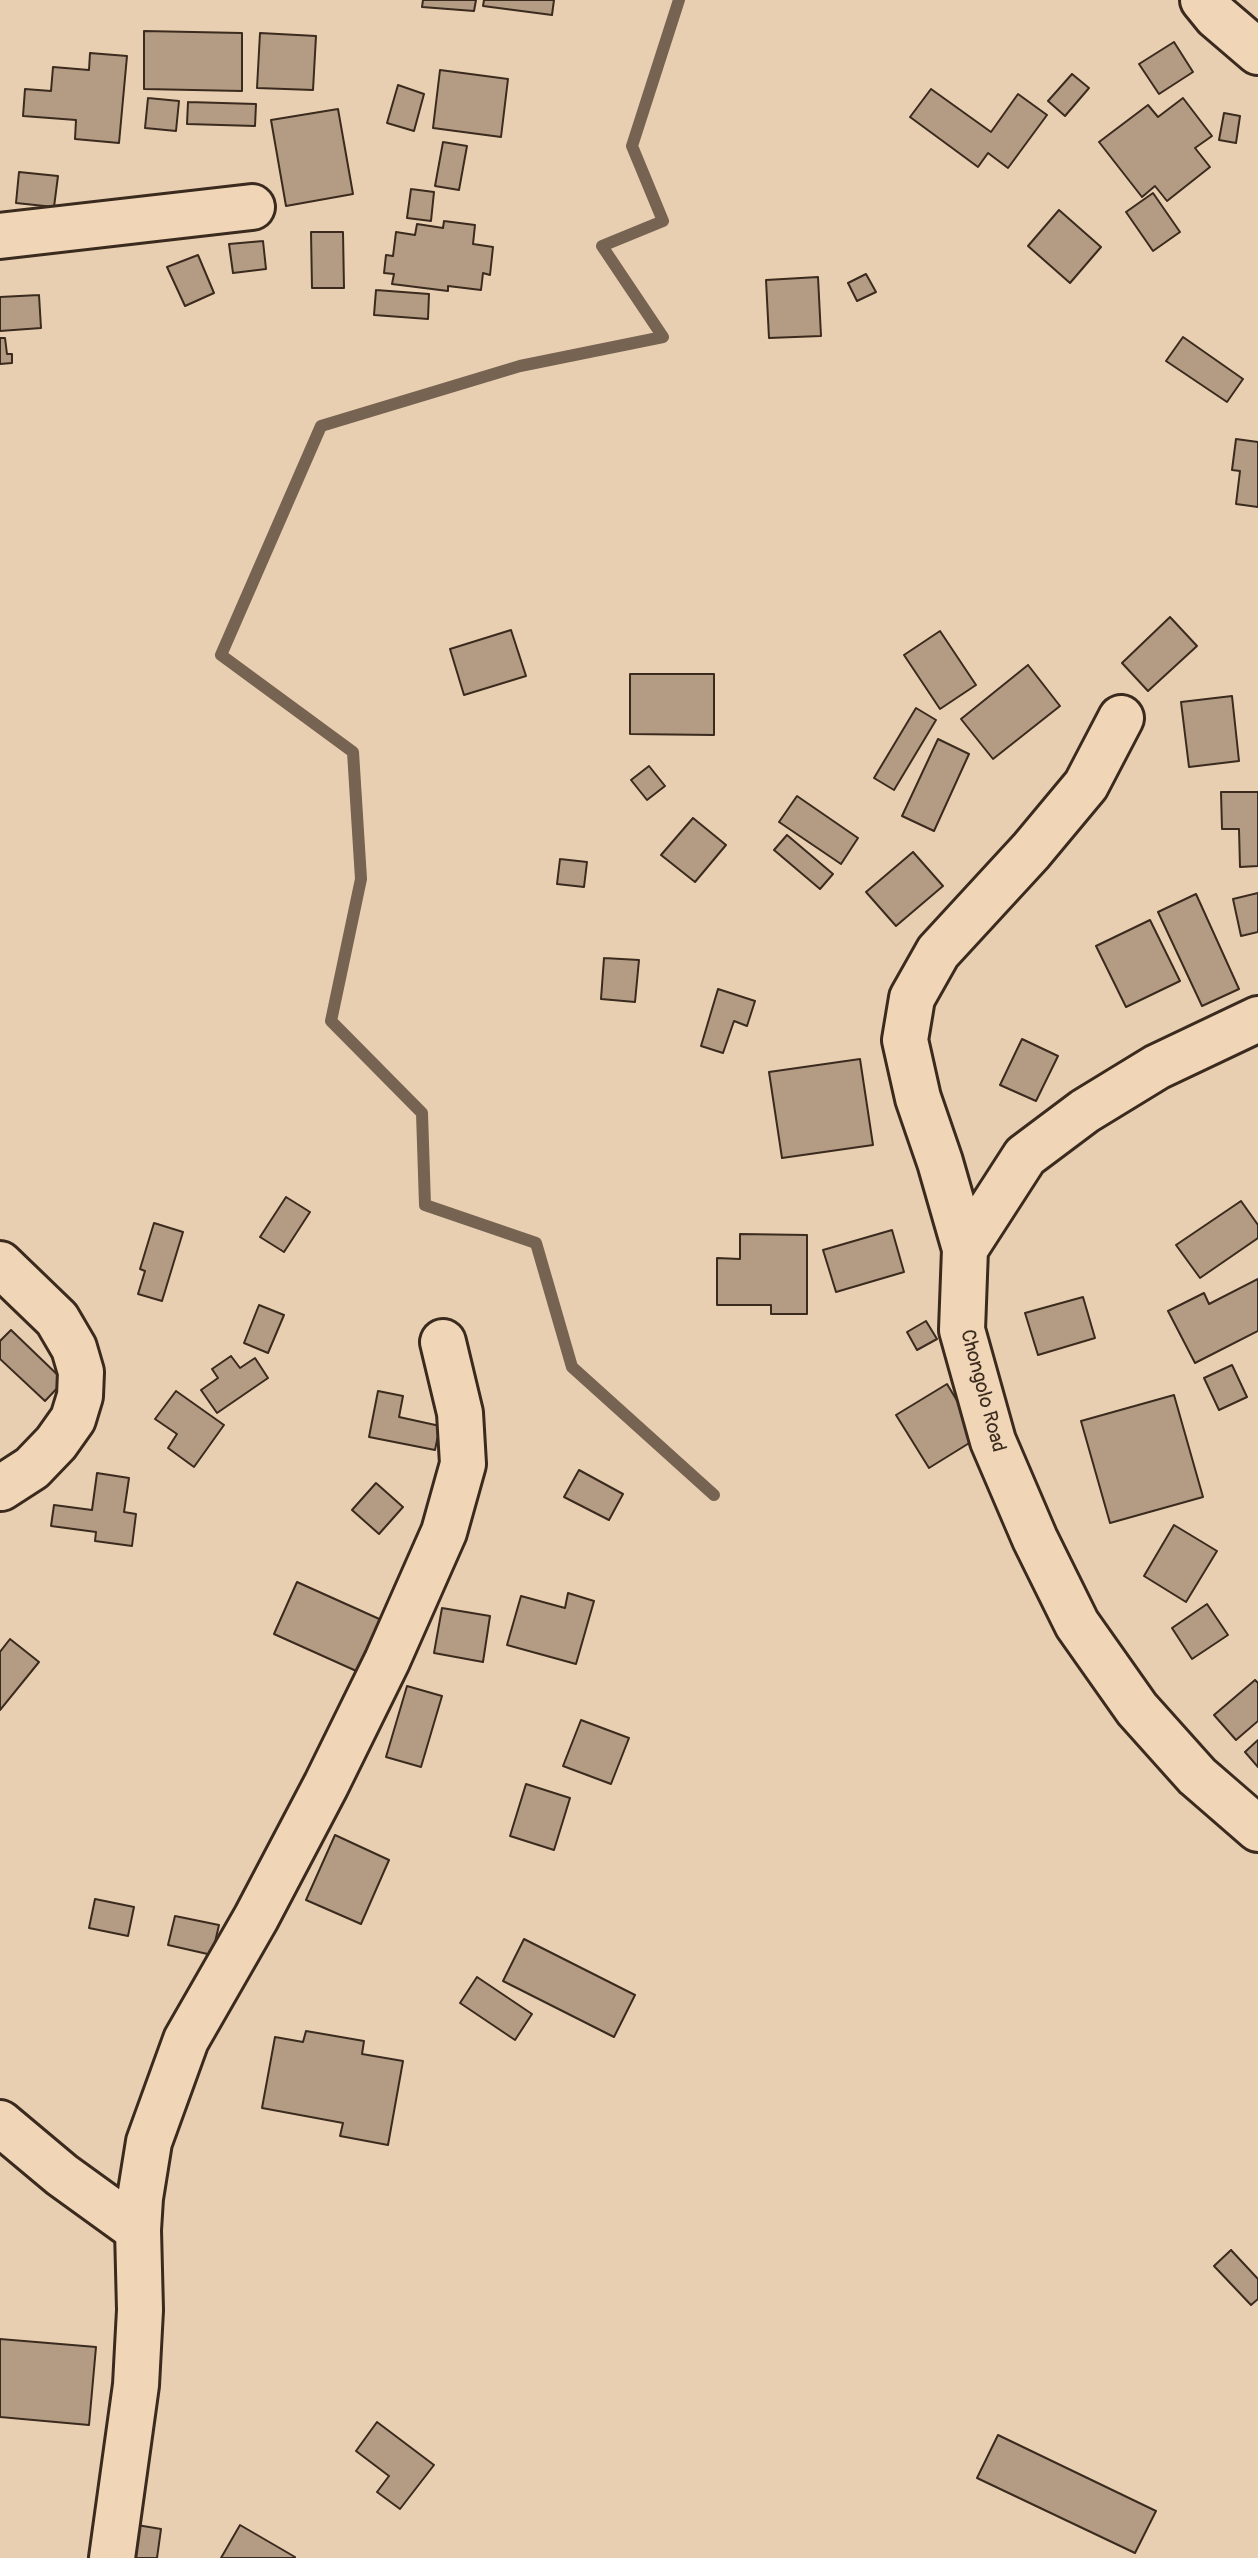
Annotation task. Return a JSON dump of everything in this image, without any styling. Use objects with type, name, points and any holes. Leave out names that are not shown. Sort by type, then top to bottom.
[{"type":"street","points":[[1203,0],[1216,16],[1258,52]]},
{"type":"street","points":[[0,236],[252,207]]},
{"type":"street","points":[[965,1249],[918,1098],[905,1040],[912,998],[938,952],[1031,851],[1086,785],[1121,718]]},
{"type":"street","points":[[965,1249],[1025,1156],[1085,1111],[1157,1067],[1258,1019]]},
{"type":"street","name":"Chongolo Road","points":[[965,1249],[962,1330],[993,1441],[1035,1539],[1070,1610],[1137,1709],[1197,1776],[1258,1829]]},
{"type":"street","points":[[0,1264],[57,1319],[74,1348],[81,1372],[80,1396],[73,1419],[32,1468],[1,1488]]},
{"type":"street","points":[[112,2558],[136,2385],[140,2310],[138,2230],[149,2142],[186,2040],[256,1918],[326,1785],[387,1661],[444,1532],[463,1464],[460,1413],[443,1342]]},
{"type":"street","points":[[0,2123],[62,2175],[138,2230]]},
{"type":"building","points":[[423,0],[476,0],[474,11],[422,7]]},
{"type":"building","points":[[484,0],[554,0],[552,15],[483,6]]},
{"type":"building","points":[[144,31],[242,33],[242,91],[144,89]]},
{"type":"building","points":[[260,33],[316,36],[313,90],[257,88]]},
{"type":"building","points":[[1174,42],[1193,72],[1159,94],[1139,64]]},
{"type":"building","points":[[90,53],[127,56],[119,143],[75,139],[76,120],[23,116],[25,89],[51,91],[53,67],[89,70]]},
{"type":"building","points":[[440,70],[508,79],[501,137],[433,128]]},
{"type":"building","points":[[1072,74],[1089,88],[1065,116],[1048,101]]},
{"type":"building","points":[[398,85],[424,94],[414,131],[387,123]]},
{"type":"building","points":[[931,89],[991,132],[1018,94],[1047,115],[1008,168],[988,153],[978,167],[910,117]]},
{"type":"building","points":[[148,98],[179,101],[176,131],[145,128]]},
{"type":"building","points":[[1183,98],[1212,136],[1195,148],[1210,167],[1167,201],[1155,186],[1142,197],[1099,142],[1148,105],[1158,117]]},
{"type":"building","points":[[188,102],[256,104],[255,126],[187,124]]},
{"type":"building","points":[[338,109],[353,194],[286,206],[271,120]]},
{"type":"building","points":[[1224,113],[1240,116],[1236,143],[1219,140]]},
{"type":"building","points":[[443,142],[467,146],[459,190],[435,186]]},
{"type":"building","points":[[19,172],[58,176],[54,207],[16,203]]},
{"type":"building","points":[[411,189],[434,192],[431,221],[407,218]]},
{"type":"building","points":[[1153,193],[1180,232],[1153,251],[1126,212]]},
{"type":"building","points":[[1059,210],[1101,247],[1070,283],[1028,246]]},
{"type":"building","points":[[444,221],[475,225],[473,244],[493,247],[490,275],[483,273],[481,290],[448,286],[448,291],[392,284],[394,274],[384,273],[386,255],[393,256],[396,232],[415,235],[417,224],[443,228]]},
{"type":"building","points":[[311,232],[343,232],[344,288],[312,288]]},
{"type":"building","points":[[263,241],[266,269],[233,273],[229,244]]},
{"type":"building","points":[[198,255],[214,293],[185,306],[167,267]]},
{"type":"building","points":[[866,274],[876,292],[857,301],[848,283]]},
{"type":"building","points":[[818,277],[821,336],[769,338],[766,280]]},
{"type":"building","points":[[376,290],[429,294],[428,319],[374,315]]},
{"type":"building","points":[[39,295],[41,328],[0,331],[0,297]]},
{"type":"building","points":[[1183,337],[1243,379],[1227,402],[1166,361]]},
{"type":"building","points":[[0,338],[5,338],[7,354],[12,354],[12,363],[0,364]]},
{"type":"building","points":[[1236,439],[1258,442],[1258,507],[1236,504],[1240,471],[1232,470]]},
{"type":"building","points":[[1170,617],[1197,646],[1148,691],[1122,663]]},
{"type":"building","points":[[511,630],[526,676],[464,695],[450,649]]},
{"type":"building","points":[[940,631],[976,685],[940,709],[904,655]]},
{"type":"building","points":[[1028,665],[1060,706],[993,759],[961,719]]},
{"type":"building","points":[[630,674],[714,674],[714,735],[630,734]]},
{"type":"building","points":[[1232,696],[1239,761],[1189,767],[1181,702]]},
{"type":"building","points":[[916,708],[936,720],[894,790],[874,778]]},
{"type":"building","points":[[938,739],[969,754],[934,831],[902,816]]},
{"type":"building","points":[[649,766],[665,786],[647,800],[631,780]]},
{"type":"building","points":[[1221,792],[1258,792],[1258,866],[1240,867],[1239,829],[1222,829]]},
{"type":"building","points":[[797,796],[858,838],[841,864],[779,822]]},
{"type":"building","points":[[693,818],[726,845],[695,882],[661,855]]},
{"type":"building","points":[[787,835],[833,874],[820,889],[774,850]]},
{"type":"building","points":[[913,852],[943,886],[896,926],[866,892]]},
{"type":"building","points":[[560,859],[587,862],[584,887],[557,884]]},
{"type":"building","points":[[1258,893],[1258,932],[1241,936],[1233,899]]},
{"type":"building","points":[[1196,894],[1239,989],[1202,1006],[1158,912]]},
{"type":"building","points":[[1150,920],[1180,981],[1126,1007],[1096,946]]},
{"type":"building","points":[[604,958],[639,960],[635,1002],[601,999]]},
{"type":"building","points":[[718,989],[755,1001],[747,1026],[734,1021],[723,1053],[701,1046]]},
{"type":"building","points":[[1022,1039],[1058,1056],[1036,1101],[1000,1085]]},
{"type":"building","points":[[860,1059],[873,1145],[782,1158],[769,1072]]},
{"type":"building","points":[[286,1197],[310,1212],[284,1252],[260,1237]]},
{"type":"building","points":[[1241,1201],[1258,1225],[1258,1238],[1200,1278],[1176,1245]]},
{"type":"building","points":[[154,1223],[183,1232],[162,1301],[138,1294],[145,1271],[140,1269]]},
{"type":"building","points":[[892,1230],[904,1272],[836,1292],[823,1250]]},
{"type":"building","points":[[740,1234],[807,1235],[807,1314],[771,1314],[771,1305],[717,1305],[717,1258],[740,1259]]},
{"type":"building","points":[[1258,1279],[1258,1331],[1195,1363],[1168,1311],[1204,1293],[1209,1304]]},
{"type":"building","points":[[1083,1297],[1095,1338],[1038,1355],[1025,1313]]},
{"type":"building","points":[[259,1305],[284,1315],[268,1353],[244,1343]]},
{"type":"building","points":[[926,1321],[937,1339],[917,1350],[907,1332]]},
{"type":"building","points":[[11,1330],[64,1381],[45,1401],[0,1359],[0,1341]]},
{"type":"building","points":[[231,1356],[240,1368],[255,1358],[268,1378],[217,1413],[201,1390],[218,1378],[212,1369]]},
{"type":"building","points":[[1232,1365],[1247,1397],[1219,1410],[1204,1378]]},
{"type":"building","points":[[947,1384],[979,1437],[929,1468],[896,1415]]},
{"type":"building","points":[[176,1391],[224,1425],[194,1467],[168,1448],[177,1434],[155,1419]]},
{"type":"building","points":[[378,1391],[403,1396],[399,1417],[440,1426],[435,1450],[369,1437]]},
{"type":"building","points":[[1174,1395],[1203,1497],[1110,1523],[1081,1421]]},
{"type":"building","points":[[579,1470],[623,1494],[609,1520],[564,1497]]},
{"type":"building","points":[[97,1473],[129,1478],[124,1512],[136,1514],[132,1546],[95,1541],[96,1532],[51,1526],[54,1505],[92,1510]]},
{"type":"building","points":[[376,1483],[403,1507],[379,1534],[352,1510]]},
{"type":"building","points":[[1174,1525],[1217,1551],[1186,1602],[1144,1576]]},
{"type":"building","points":[[297,1582],[386,1622],[363,1674],[274,1634]]},
{"type":"building","points":[[568,1593],[594,1601],[576,1664],[507,1645],[521,1596],[565,1608]]},
{"type":"building","points":[[1207,1604],[1228,1635],[1192,1659],[1172,1628]]},
{"type":"building","points":[[442,1608],[490,1616],[483,1662],[434,1653]]},
{"type":"building","points":[[10,1639],[39,1662],[0,1710],[0,1652]]},
{"type":"building","points":[[1255,1680],[1258,1683],[1258,1721],[1236,1740],[1214,1715]]},
{"type":"building","points":[[407,1686],[442,1696],[421,1767],[386,1757]]},
{"type":"building","points":[[581,1720],[629,1738],[611,1784],[563,1766]]},
{"type":"building","points":[[1258,1740],[1258,1767],[1245,1752]]},
{"type":"building","points":[[526,1784],[570,1798],[554,1850],[510,1836]]},
{"type":"building","points":[[335,1835],[389,1860],[361,1924],[306,1900]]},
{"type":"building","points":[[95,1899],[134,1907],[128,1936],[89,1928]]},
{"type":"building","points":[[175,1916],[219,1925],[212,1955],[168,1945]]},
{"type":"building","points":[[524,1939],[635,1995],[614,2037],[503,1981]]},
{"type":"building","points":[[477,1977],[532,2014],[515,2040],[460,2003]]},
{"type":"building","points":[[306,2031],[364,2041],[362,2054],[403,2061],[388,2145],[340,2136],[343,2123],[262,2108],[275,2037],[303,2042]]},
{"type":"building","points":[[1231,2250],[1258,2279],[1258,2299],[1251,2305],[1214,2266]]},
{"type":"building","points":[[0,2339],[96,2347],[89,2425],[0,2417]]},
{"type":"building","points":[[377,2422],[434,2465],[400,2509],[377,2492],[389,2476],[356,2451]]},
{"type":"building","points":[[998,2435],[1156,2511],[1135,2553],[977,2478]]},
{"type":"building","points":[[137,2525],[161,2529],[157,2558],[132,2558]]},
{"type":"building","points":[[240,2525],[295,2557],[295,2558],[221,2558]]},
{"type":"waterway","points":[[679,0],[632,146],[663,221],[602,246],[663,337],[520,366],[321,426],[221,655],[353,752],[361,879],[331,1021],[422,1113],[425,1205],[536,1243],[572,1367],[714,1495]]}]
